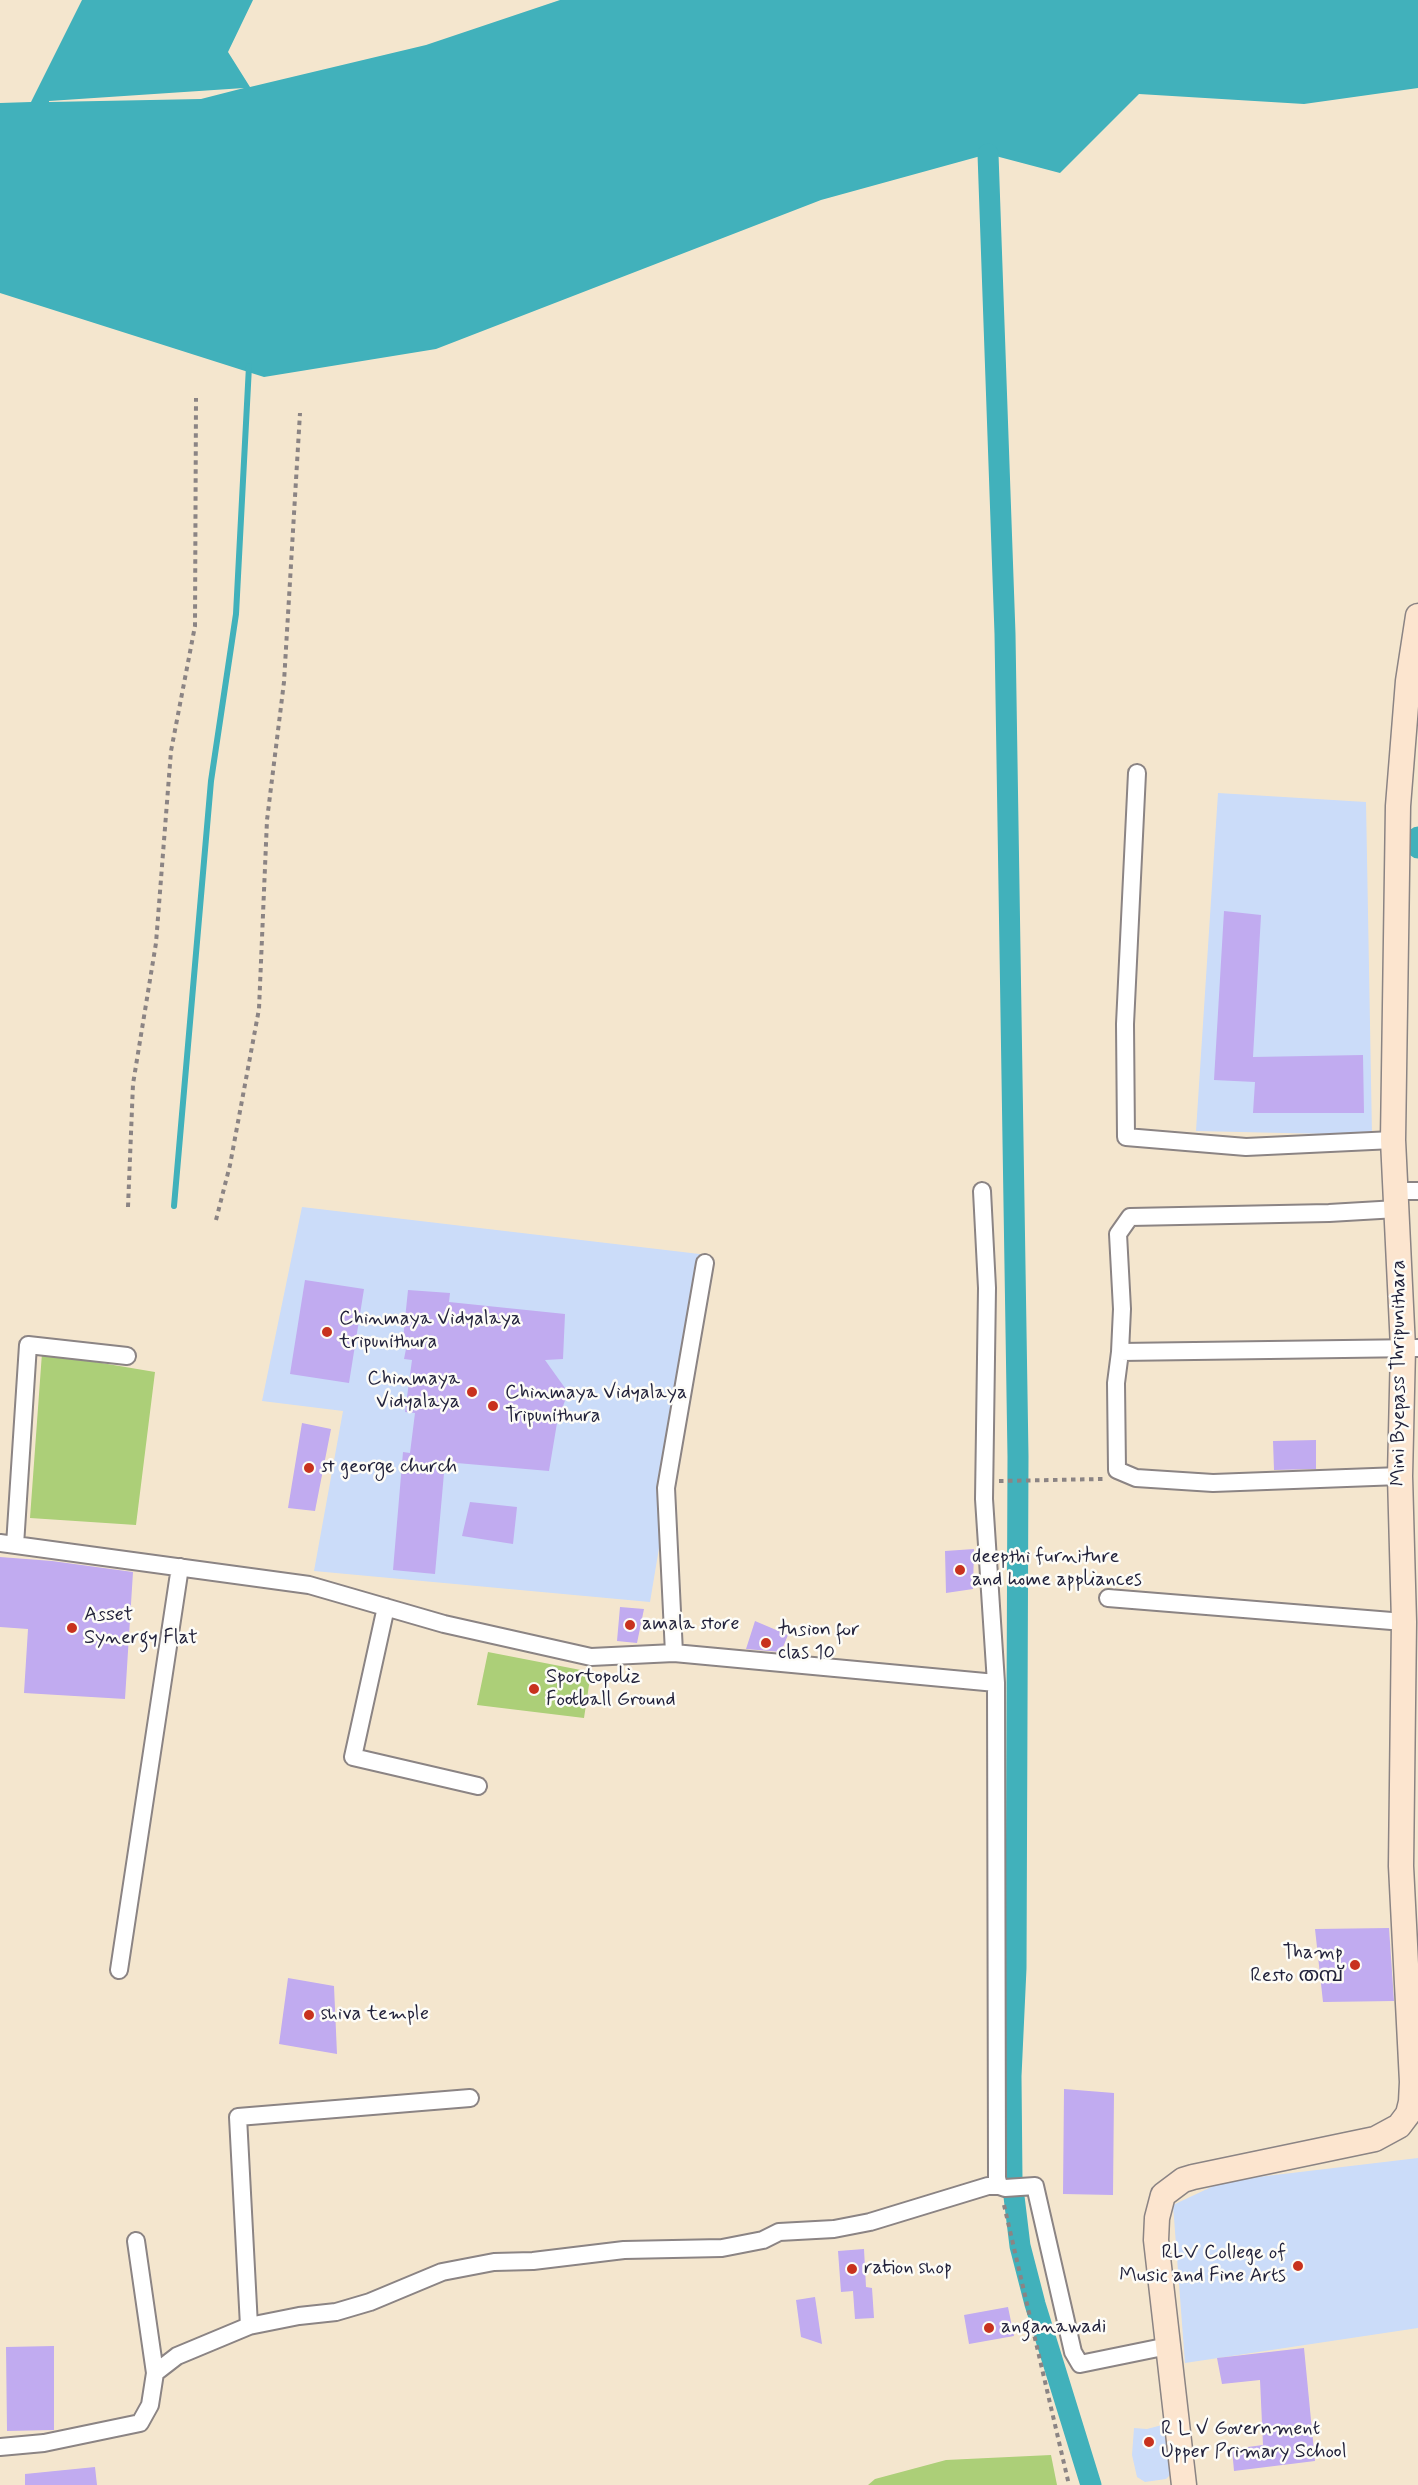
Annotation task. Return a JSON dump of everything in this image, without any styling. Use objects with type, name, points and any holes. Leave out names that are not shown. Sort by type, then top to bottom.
[{"type":"main road","name":"Mini Byepass Thripunithara","points":[[1184,2485],[1156,2240],[1163,2195],[1183,2180],[1192,2177],[1375,2139],[1400,2126],[1408,2114],[1412,2082],[1401,1866],[1410,1738],[1400,1476],[1411,1348],[1404,1197],[1393,1140],[1398,806],[1408,681],[1418,616]]},
{"type":"street","points":[[1137,773],[1125,1024],[1126,1137],[1246,1147],[1393,1140]]},
{"type":"street","points":[[982,1191],[987,1288],[984,1499],[996,1683],[996,2170],[1008,2187]]},
{"type":"street","points":[[1400,1476],[1213,1483],[1136,1478],[1117,1470],[1116,1383],[1122,1309],[1118,1234],[1130,1217],[1329,1213],[1404,1197]]},
{"type":"street","points":[[674,1653],[666,1488],[705,1263]]},
{"type":"street","points":[[127,1356],[28,1345],[8,1544],[309,1586],[444,1624],[591,1657],[674,1653],[996,1683]]},
{"type":"street","points":[[1120,1352],[1411,1348]]},
{"type":"street","points":[[119,1970],[180,1567]]},
{"type":"street","points":[[1108,1598],[1404,1622]]},
{"type":"street","points":[[386,1607],[353,1757],[478,1786]]},
{"type":"street","points":[[249,2326],[238,2117],[470,2098]]},
{"type":"street","points":[[155,2373],[177,2356],[249,2326],[298,2316],[336,2312],[370,2302],[442,2272],[475,2265],[624,2250],[722,2248],[763,2240],[779,2232],[834,2229],[870,2222],[988,2186],[1035,2186],[1074,2352],[1080,2364],[1168,2346]]},
{"type":"street","points":[[0,2447],[44,2443],[140,2424],[150,2405],[155,2373],[136,2241]]},
{"type":"path","points":[[128,1207],[133,1084],[156,943],[171,752],[195,626],[196,398]]},
{"type":"path","points":[[216,1220],[230,1165],[259,1009],[267,820],[284,682],[300,412]]},
{"type":"path","points":[[997,1481],[1136,1478]]},
{"type":"path","points":[[1008,2187],[1069,2485]]},
{"type":"shaded area","points":[[1218,793],[1366,802],[1372,1135],[1196,1131]]},
{"type":"shaded area","name":"Chinmaya Vidyalaya Tripunithura","points":[[302,1207],[708,1255],[650,1602],[314,1571],[343,1411],[262,1401]]},
{"type":"shaded area","name":"RLV College of Music and Fine Arts","points":[[1418,2158],[1418,2328],[1185,2363],[1173,2205],[1224,2181]]},
{"type":"shaded area","name":"R L V Government Upper Primary School","points":[[1162,2425],[1173,2472],[1166,2479],[1145,2482],[1137,2477],[1132,2455],[1134,2428],[1147,2429]]},
{"type":"green space","points":[[42,1353],[155,1372],[136,1525],[30,1518]]},
{"type":"green space","name":"Sportopoliz Football Ground","points":[[488,1652],[591,1672],[584,1718],[477,1705]]},
{"type":"green space","points":[[1051,2455],[1057,2485],[868,2485],[875,2479],[946,2460]]},
{"type":"water","points":[[82,0],[253,0],[228,52],[250,87],[426,45],[560,0],[1418,0],[1418,88],[1304,104],[1139,94],[1060,173],[988,154],[821,200],[436,349],[264,377],[0,293],[0,103],[31,102]],"holes":[[[244,88],[201,99],[49,102]]]},
{"type":"building","points":[[1224,911],[1261,915],[1253,1057],[1363,1055],[1364,1113],[1253,1113],[1255,1082],[1214,1080]]},
{"type":"building","name":"Chinmaya Vidyalaya tripunithura","points":[[305,1280],[364,1289],[349,1383],[290,1374]]},
{"type":"building","name":"Chinmaya Vidyalaya","points":[[408,1290],[450,1293],[449,1302],[565,1314],[563,1359],[545,1360],[565,1388],[567,1395],[559,1411],[549,1471],[445,1462],[435,1574],[393,1570],[403,1452],[410,1453],[415,1413],[405,1412],[412,1360],[404,1359],[408,1339],[403,1339]]},
{"type":"building","name":"st george church","points":[[302,1423],[331,1429],[315,1511],[288,1508]]},
{"type":"building","points":[[1316,1440],[1316,1469],[1274,1470],[1273,1441]]},
{"type":"building","points":[[470,1502],[517,1507],[513,1544],[462,1536]]},
{"type":"building","name":"deepthi furniture and home appliances","points":[[974,1549],[973,1589],[946,1593],[945,1551]]},
{"type":"building","name":"Asset Synergy Flat","points":[[0,1557],[52,1561],[133,1572],[125,1699],[24,1693],[28,1629],[0,1627]]},
{"type":"building","name":"amala store","points":[[620,1607],[644,1609],[637,1643],[617,1641]]},
{"type":"building","name":"tusion for clas 10","points":[[755,1621],[788,1635],[781,1652],[746,1649]]},
{"type":"building","name":"Thamp Resto തമ്പ്","points":[[1389,1928],[1394,2001],[1323,2002],[1315,1929]]},
{"type":"building","name":"shiva temple","points":[[288,1978],[334,1986],[337,2054],[279,2044]]},
{"type":"building","points":[[1064,2089],[1114,2093],[1113,2195],[1063,2194]]},
{"type":"building","name":"ration shop","points":[[864,2249],[866,2287],[872,2288],[874,2318],[855,2319],[853,2291],[841,2292],[838,2251]]},
{"type":"building","points":[[815,2297],[822,2344],[801,2337],[796,2300]]},
{"type":"building","name":"anganawadi","points":[[1008,2307],[1014,2336],[969,2344],[964,2315]]},
{"type":"building","points":[[54,2346],[54,2430],[7,2431],[6,2347]]},
{"type":"building","points":[[1304,2348],[1315,2461],[1234,2471],[1232,2449],[1263,2445],[1260,2380],[1222,2384],[1217,2358]]},
{"type":"building","points":[[95,2467],[97,2485],[25,2485],[25,2474]]},
{"type":"waterway","points":[[988,154],[1005,634],[1018,1456],[1016,1968],[1011,2076],[1012,2180],[1020,2246],[1035,2304],[1091,2485]]},
{"type":"waterway","points":[[174,1206],[211,781],[236,614],[249,366]]},
{"type":"waterway","points":[[1418,837],[1418,848]]},
{"type":"place","name":"Chinmaya Vidyalaya tripunithura","points":[[327,1332]]},
{"type":"place","name":"Chinmaya Vidyalaya","points":[[472,1392]]},
{"type":"place","name":"Chinmaya Vidyalaya Tripunithura","points":[[493,1406]]},
{"type":"place","name":"st george church","points":[[309,1468]]},
{"type":"place","name":"deepthi furniture and home appliances","points":[[960,1570]]},
{"type":"place","name":"amala store","points":[[630,1625]]},
{"type":"place","name":"Asset Synergy Flat","points":[[72,1628]]},
{"type":"place","name":"tusion for clas 10","points":[[766,1643]]},
{"type":"place","name":"Sportopoliz Football Ground","points":[[534,1689]]},
{"type":"place","name":"Thamp Resto തമ്പ്","points":[[1355,1965]]},
{"type":"place","name":"shiva temple","points":[[309,2015]]},
{"type":"place","name":"RLV College of Music and Fine Arts","points":[[1298,2266]]},
{"type":"place","name":"ration shop","points":[[852,2269]]},
{"type":"place","name":"anganawadi","points":[[989,2328]]},
{"type":"place","name":"R L V Government Upper Primary School","points":[[1149,2442]]}]
